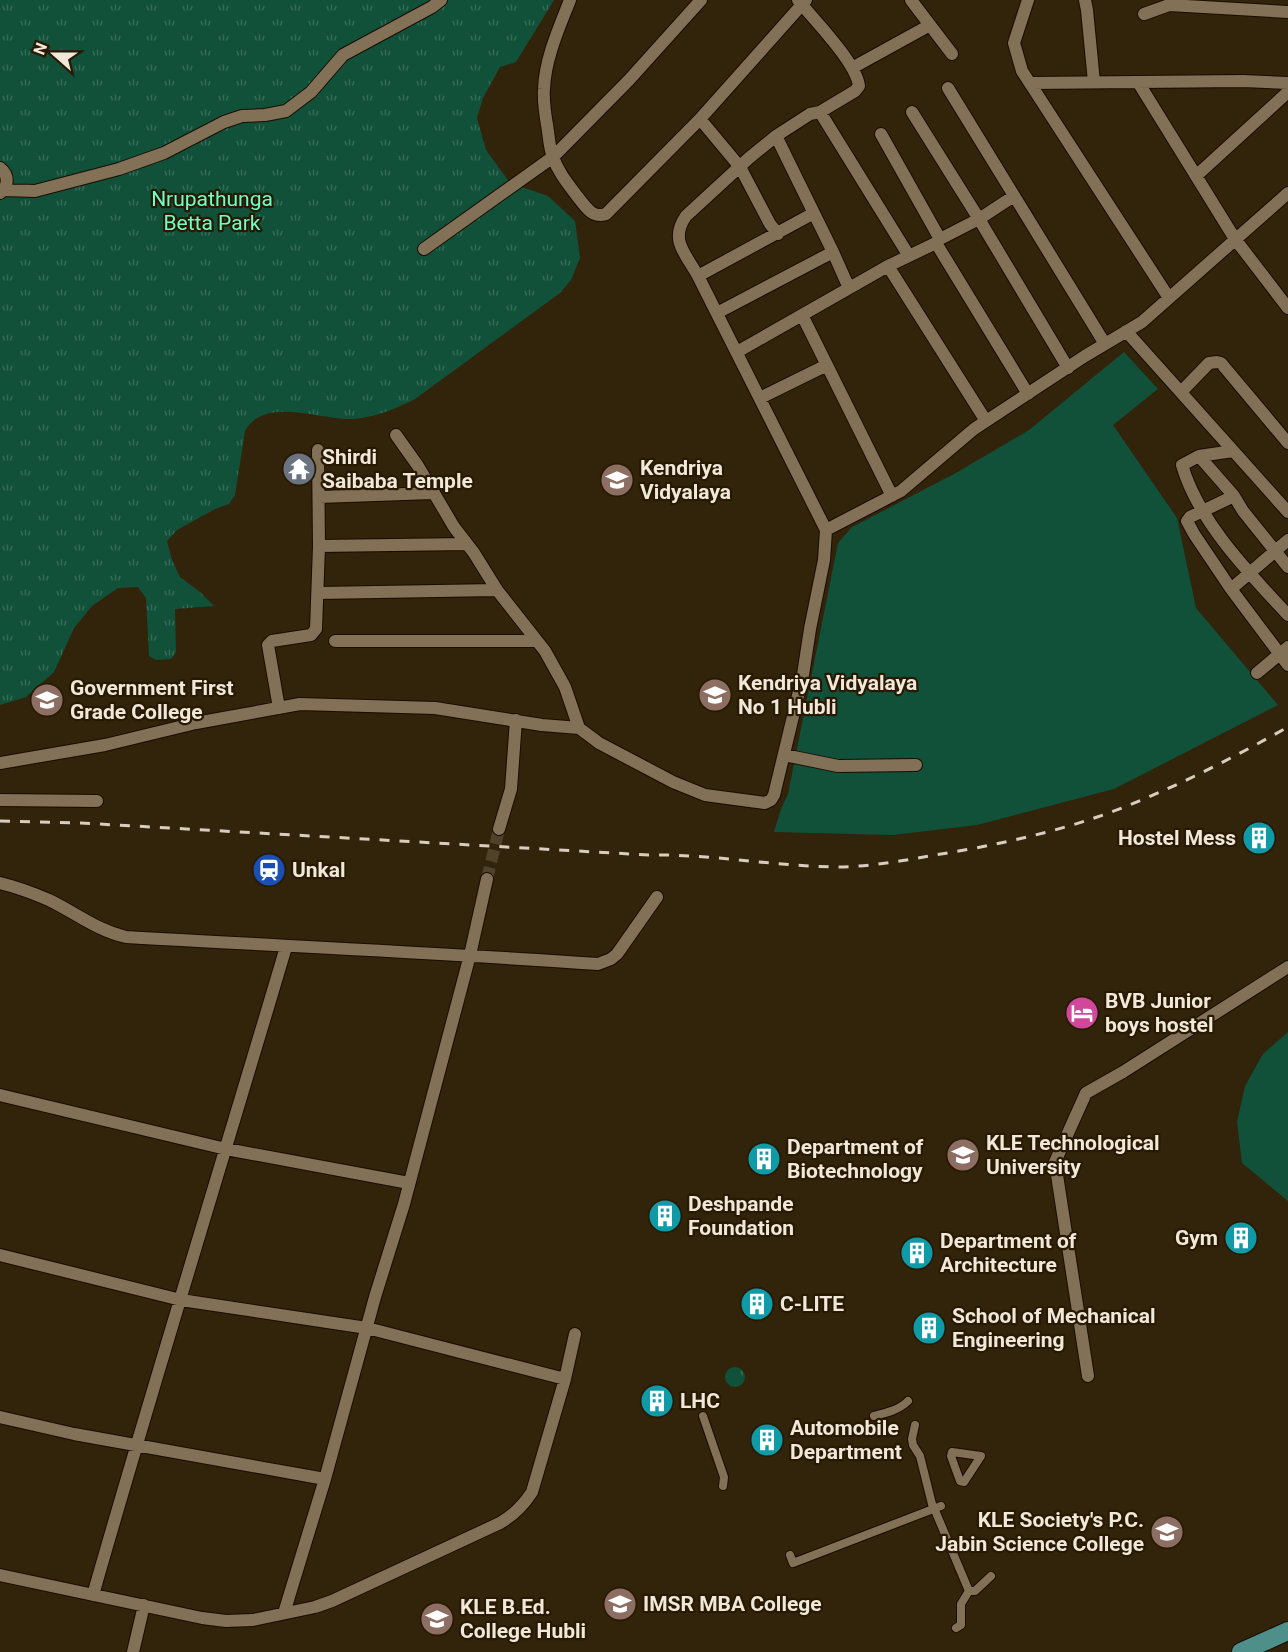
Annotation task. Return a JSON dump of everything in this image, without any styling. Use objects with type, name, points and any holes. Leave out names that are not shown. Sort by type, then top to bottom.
[{"type":"main road","points":[[1241,1652],[1288,1631]]},
{"type":"street","points":[[0,168],[7,180],[2,191],[35,191],[119,169],[164,153],[224,122],[242,116],[286,111],[311,92],[344,55],[441,0]]},
{"type":"street","points":[[0,763],[105,745],[196,723],[300,704],[435,708],[579,728],[598,743],[673,782],[705,795],[765,803],[771,800],[802,675],[824,560],[826,530],[678,240],[680,224],[686,216],[740,167],[776,136],[810,114],[820,112],[857,89],[859,83],[845,57],[802,2],[700,119],[606,214],[596,215],[587,208],[564,179],[552,157],[544,107],[546,71],[570,0]]},
{"type":"street","points":[[424,249],[552,157],[628,80],[701,0]]},
{"type":"street","points":[[911,0],[952,54]]},
{"type":"street","points":[[1028,0],[1014,44],[1022,70],[1169,298]]},
{"type":"street","points":[[1084,0],[1094,82]]},
{"type":"street","points":[[1144,14],[1173,2],[1288,12]]},
{"type":"street","points":[[852,68],[930,25]]},
{"type":"street","points":[[1031,83],[1243,81],[1288,83]]},
{"type":"street","points":[[1138,82],[1235,240],[1288,308]]},
{"type":"street","points":[[948,88],[1105,344]]},
{"type":"street","points":[[1196,176],[1288,92]]},
{"type":"street","points":[[820,112],[909,256]]},
{"type":"street","points":[[912,112],[1068,368]]},
{"type":"street","points":[[700,119],[740,167],[770,224],[778,234]]},
{"type":"street","points":[[881,134],[938,241],[1028,394]]},
{"type":"street","points":[[776,136],[849,288]]},
{"type":"street","points":[[826,530],[901,491],[974,429],[1142,322],[1288,193]]},
{"type":"street","points":[[737,352],[888,266],[979,219],[1014,196]]},
{"type":"street","points":[[698,276],[814,213]]},
{"type":"street","points":[[717,313],[833,252]]},
{"type":"street","points":[[888,266],[986,421]]},
{"type":"street","points":[[802,315],[892,496]]},
{"type":"street","points":[[1126,331],[1288,512]]},
{"type":"street","points":[[1181,392],[1209,363],[1221,363],[1288,443]]},
{"type":"street","points":[[760,398],[827,365]]},
{"type":"street","points":[[396,435],[497,590],[545,651],[565,687],[579,728]]},
{"type":"street","points":[[279,708],[268,645],[272,641],[310,635],[316,629],[319,546],[318,450]]},
{"type":"street","points":[[1233,451],[1199,456],[1182,465],[1202,512],[1249,573],[1288,615]]},
{"type":"street","points":[[1199,456],[1234,496],[1243,511],[1288,567]]},
{"type":"street","points":[[319,497],[433,493]]},
{"type":"street","points":[[1234,496],[1188,518],[1187,523],[1231,589],[1284,651],[1288,665]]},
{"type":"street","points":[[1231,589],[1288,540]]},
{"type":"street","points":[[319,546],[467,544]]},
{"type":"street","points":[[318,593],[497,590]]},
{"type":"street","points":[[334,641],[537,640]]},
{"type":"street","points":[[1257,673],[1284,651]]},
{"type":"street","points":[[500,829],[511,789],[516,720]]},
{"type":"street","points":[[784,755],[838,766],[916,765]]},
{"type":"street","points":[[0,800],[97,801]]},
{"type":"street","points":[[284,1613],[325,1479],[409,1183],[488,879]]},
{"type":"street","points":[[0,883],[50,901],[102,930],[126,937],[598,964],[604,963],[617,954],[657,897]]},
{"type":"street","points":[[93,1595],[286,946]]},
{"type":"street","points":[[1088,1376],[1055,1162],[1086,1093],[1124,1072],[1288,967]]},
{"type":"street","points":[[0,1095],[226,1149],[409,1183]]},
{"type":"street","points":[[0,1256],[181,1300],[367,1328],[565,1379]]},
{"type":"street","points":[[0,1575],[202,1618],[226,1621],[253,1620],[315,1607],[332,1601],[489,1528],[511,1516],[522,1506],[532,1492],[565,1379],[574,1334]]},
{"type":"street","points":[[874,1416],[893,1410],[908,1401]]},
{"type":"street","points":[[703,1416],[724,1477],[723,1486]]},
{"type":"street","points":[[0,1417],[74,1434],[325,1479]]},
{"type":"street","points":[[915,1425],[913,1445],[920,1456],[936,1508],[969,1591]]},
{"type":"street","points":[[790,1555],[793,1563],[936,1508]]},
{"type":"street","points":[[969,1591],[975,1591],[991,1576]]},
{"type":"street","points":[[956,1628],[961,1625],[961,1604],[969,1591]]},
{"type":"street","points":[[133,1652],[144,1605]]},
{"type":"green space","name":"Nrupathunga Betta Park","points":[[0,0],[554,0],[516,62],[500,67],[483,98],[477,118],[486,150],[510,183],[548,196],[575,221],[580,258],[571,280],[560,293],[415,399],[385,412],[361,418],[341,419],[280,412],[266,414],[254,420],[245,431],[235,495],[229,504],[177,530],[167,541],[180,577],[214,606],[175,609],[176,652],[171,659],[156,660],[149,656],[146,598],[138,587],[118,588],[92,606],[74,628],[54,672],[26,697],[0,705]]},
{"type":"green space","points":[[1124,352],[1158,389],[1113,425],[1177,518],[1196,608],[1278,705],[1114,789],[977,825],[893,835],[774,832],[788,794],[838,543],[852,527],[954,474],[1029,430]]},
{"type":"green space","points":[[1288,1032],[1288,1201],[1242,1163],[1237,1122],[1245,1086],[1263,1054]]},
{"type":"green space","points":[[735,1367],[742,1370],[745,1377],[742,1384],[735,1387],[728,1384],[725,1377],[728,1370]]},
{"type":"tunnel","points":[[487,879],[499,829]]},
{"type":"railway","points":[[0,821],[81,823],[696,856],[812,866],[860,866],[977,848],[1083,822],[1174,786],[1288,727]]},
{"type":"place","name":"Shirdi Saibaba Temple","points":[[299,469]]},
{"type":"place","name":"Kendriya Vidyalaya","points":[[617,480]]},
{"type":"place","name":"Kendriya Vidyalaya No 1 Hubli","points":[[715,695]]},
{"type":"place","name":"Government First Grade College","points":[[47,700]]},
{"type":"place","name":"Hostel Mess","points":[[1259,838]]},
{"type":"place","name":"Unkal","points":[[269,870]]},
{"type":"place","name":"BVB Junior boys hostel","points":[[1082,1013]]},
{"type":"place","name":"KLE Technological University","points":[[963,1155]]},
{"type":"place","name":"Department of Biotechnology","points":[[764,1159]]},
{"type":"place","name":"Deshpande Foundation","points":[[665,1216]]},
{"type":"place","name":"Gym","points":[[1241,1238]]},
{"type":"place","name":"Department of Architecture","points":[[917,1253]]},
{"type":"place","name":"C-LITE","points":[[757,1304]]},
{"type":"place","name":"School of Mechanical Engineering","points":[[929,1328]]},
{"type":"place","name":"LHC","points":[[657,1401]]},
{"type":"place","name":"Automobile Department","points":[[767,1440]]},
{"type":"place","name":"KLE Society's P.C. Jabin Science College","points":[[1167,1532]]},
{"type":"place","name":"IMSR MBA College","points":[[620,1604]]},
{"type":"place","name":"KLE B.Ed. College Hubli","points":[[437,1619]]}]
